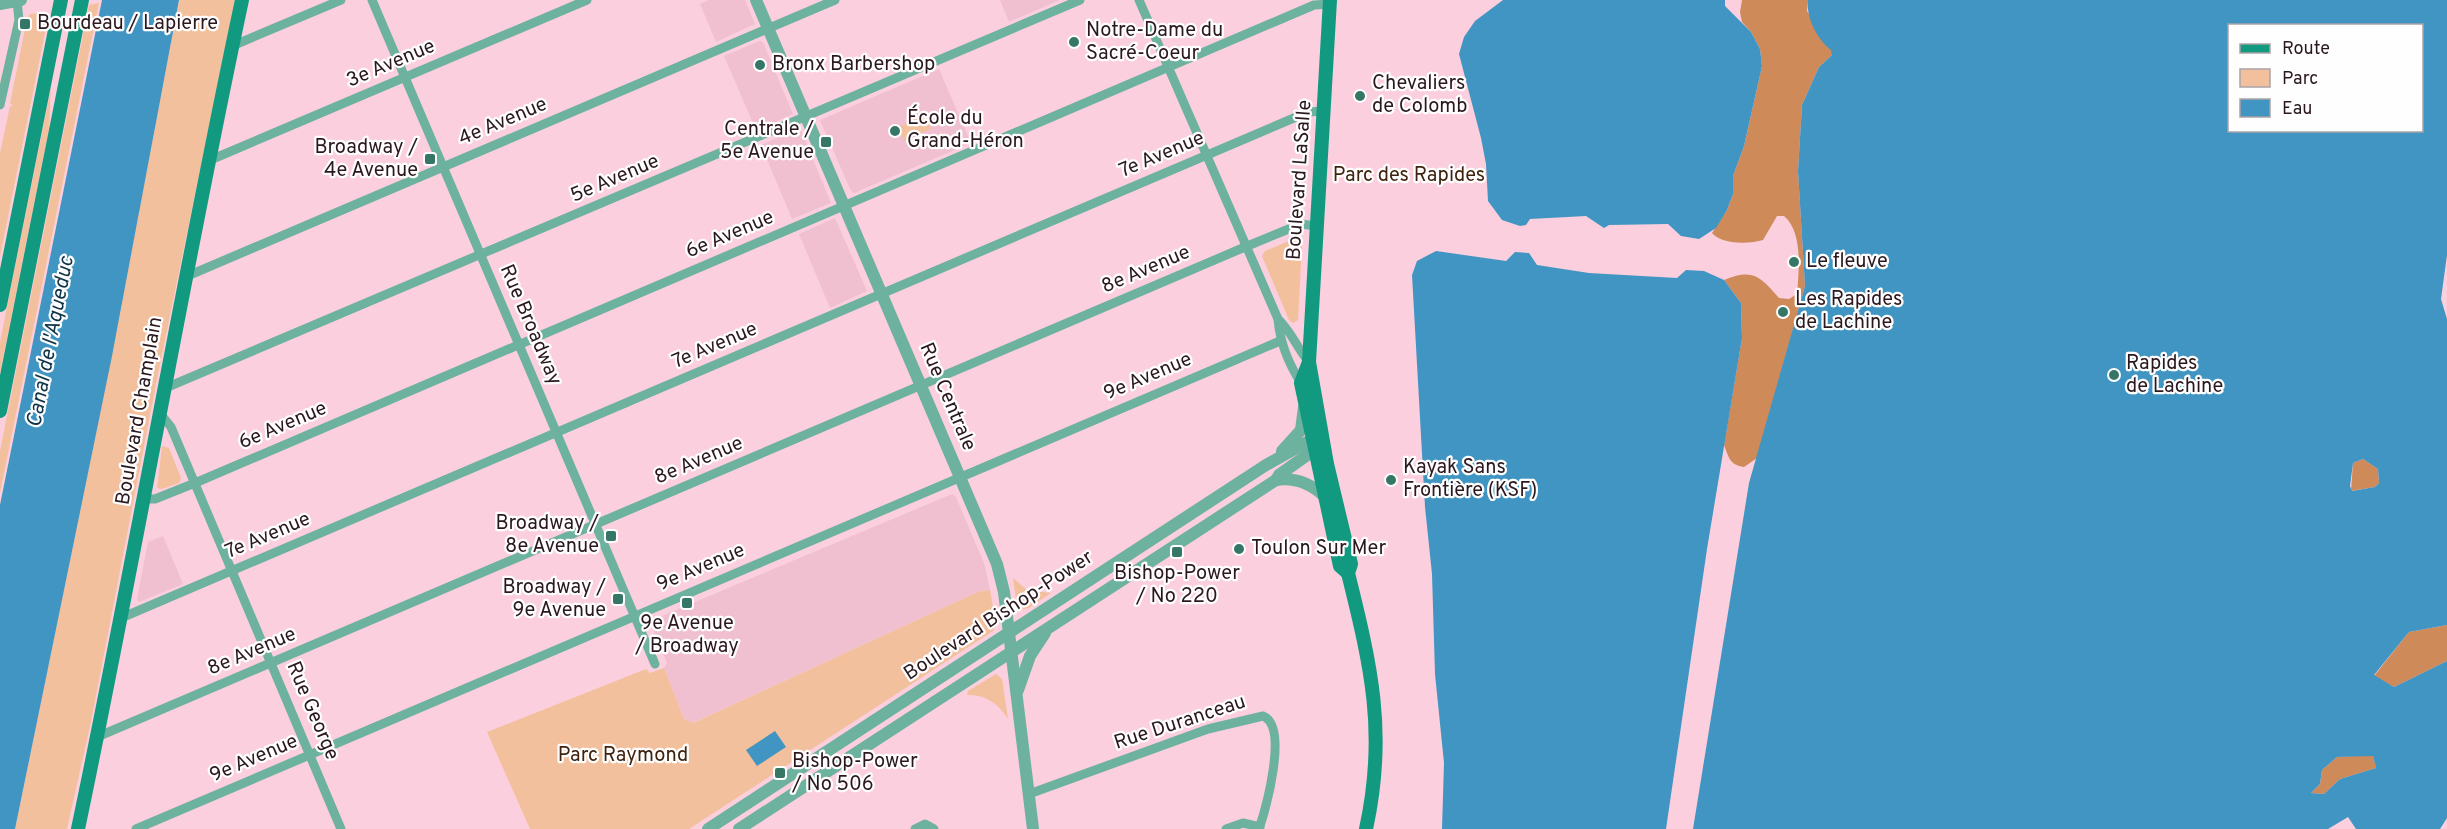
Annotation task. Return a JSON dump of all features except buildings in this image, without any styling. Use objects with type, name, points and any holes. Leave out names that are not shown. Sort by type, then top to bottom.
[{"type":"main road","points":[[0,305],[61,0]]},
{"type":"main road","points":[[0,411],[82,0]]},
{"type":"main road","name":"Boulevard Champlain","points":[[78,829],[122,618],[184,277],[242,0]]},
{"type":"main road","name":"Boulevard LaSalle","points":[[1330,2],[1310,362],[1324,496],[1340,566],[1348,573]]},
{"type":"main road","name":"Boulevard LaSalle","points":[[1310,362],[1301,383],[1320,445],[1351,564],[1348,573],[1371,670],[1376,717],[1375,770],[1366,829]]},
{"type":"street","points":[[0,4],[20,0],[19,20],[0,105]]},
{"type":"street","points":[[232,46],[341,0]]},
{"type":"street","name":"Rue Broadway","points":[[372,0],[655,663]]},
{"type":"street","name":"3e Avenue","points":[[208,161],[588,0]]},
{"type":"street","name":"Rue Centrale","points":[[756,0],[997,564],[1004,592],[1034,829]]},
{"type":"street","name":"4e Avenue","points":[[184,277],[835,0]]},
{"type":"street","name":"5e Avenue","points":[[163,389],[1080,0]]},
{"type":"street","points":[[1139,0],[1278,319],[1280,340],[1301,383]]},
{"type":"street","name":"6e Avenue","points":[[144,499],[155,499],[195,483],[1316,4],[1330,2]]},
{"type":"street","name":"7e Avenue","points":[[122,618],[1308,112],[1324,111]]},
{"type":"street","name":"8e Avenue","points":[[97,737],[1245,247],[1301,224],[1316,226]]},
{"type":"street","points":[[1278,319],[1287,328],[1299,350],[1310,362]]},
{"type":"street","name":"9e Avenue","points":[[136,829],[1280,340]]},
{"type":"street","points":[[1268,464],[1298,435],[1304,419],[1305,400]]},
{"type":"street","name":"Rue George","points":[[159,412],[171,427],[341,829]]},
{"type":"street","name":"Boulevard Bishop-Power","points":[[708,829],[1268,464],[1320,445]]},
{"type":"street","name":"Boulevard Bishop-Power","points":[[739,829],[1276,480],[1279,475],[1320,445]]},
{"type":"street","points":[[1276,480],[1299,480],[1315,488],[1324,496]]},
{"type":"street","points":[[1017,700],[1021,680],[1030,656],[1055,623]]},
{"type":"street","name":"Rue Duranceau","points":[[1029,794],[1208,729],[1263,716],[1269,718],[1274,727],[1275,747],[1270,790],[1260,828]]},
{"type":"street","points":[[915,829],[925,824],[932,827]]},
{"type":"street","points":[[1226,829],[1243,824],[1260,828]]},
{"type":"shaded area","points":[[709,0],[745,0],[755,24],[716,42],[700,4]]},
{"type":"shaded area","points":[[1000,0],[1060,0],[1009,22]]},
{"type":"shaded area","points":[[1742,0],[1808,0],[1807,11],[1832,50],[1832,55],[1819,67],[1802,105],[1798,171],[1805,286],[1757,458],[1744,467],[1733,463],[1724,445],[1742,338],[1741,303],[1724,280],[1734,276],[1755,276],[1761,279],[1779,298],[1789,299],[1797,294],[1799,263],[1797,241],[1790,223],[1784,216],[1777,216],[1763,240],[1744,243],[1729,242],[1712,233],[1727,210],[1733,194],[1733,176],[1744,146],[1762,66],[1760,49],[1751,32],[1742,22],[1740,12]]},
{"type":"shaded area","points":[[759,41],[763,42],[793,114],[756,130],[724,56]]},
{"type":"shaded area","name":"École du Grand-Héron","points":[[939,69],[971,143],[854,193],[851,191],[820,120]]},
{"type":"shaded area","points":[[800,128],[831,203],[792,219],[761,145]]},
{"type":"shaded area","points":[[835,218],[867,291],[830,308],[799,234]]},
{"type":"shaded area","points":[[2363,459],[2378,469],[2379,483],[2375,487],[2351,491],[2353,463]]},
{"type":"shaded area","points":[[952,494],[956,497],[984,563],[990,590],[980,591],[692,723],[684,719],[664,668],[667,663],[650,622],[652,620]]},
{"type":"shaded area","points":[[163,536],[183,584],[139,602],[137,599],[148,542]]},
{"type":"shaded area","points":[[2447,625],[2447,661],[2394,687],[2374,676],[2409,632]]},
{"type":"shaded area","points":[[2373,755],[2376,768],[2340,779],[2324,794],[2311,793],[2320,784],[2322,770],[2337,757]]},
{"type":"green space","points":[[179,0],[235,0],[156,384],[91,722],[67,829],[15,829],[107,378]]},
{"type":"green space","points":[[99,3],[0,493],[0,451],[89,5]]},
{"type":"green space","points":[[47,13],[48,18],[0,257],[0,153],[10,106],[13,106],[10,103],[26,24],[30,20],[28,17],[30,14]]},
{"type":"green space","points":[[51,88],[49,129],[0,373],[0,342]]},
{"type":"green space","points":[[925,115],[931,129],[904,141],[898,127]]},
{"type":"green space","points":[[1296,238],[1302,241],[1302,246],[1298,320],[1293,323],[1289,320],[1262,256],[1265,251]]},
{"type":"green space","points":[[162,446],[169,448],[181,478],[179,483],[162,489],[157,488]]},
{"type":"green space","points":[[1013,578],[1027,590],[1051,593],[1029,608],[1021,610],[1017,606]]},
{"type":"green space","name":"Parc Raymond","points":[[990,590],[994,612],[992,613],[996,625],[993,631],[689,829],[530,829],[487,732],[646,669],[650,673],[664,668],[684,719],[693,723],[980,591]]},
{"type":"green space","points":[[996,674],[1002,679],[1008,719],[986,698],[967,695],[968,691]]},
{"type":"water","name":"Canal de l'Aqueduc","points":[[102,0],[179,0],[112,356],[15,829],[0,829],[0,505]]},
{"type":"water","points":[[1503,0],[1725,0],[1725,6],[1751,32],[1760,49],[1762,66],[1744,146],[1733,176],[1733,194],[1716,228],[1699,239],[1681,236],[1668,224],[1609,225],[1604,228],[1586,216],[1530,219],[1526,225],[1520,226],[1502,220],[1488,201],[1486,164],[1481,138],[1459,54],[1464,37],[1475,21]]},
{"type":"water","name":"Rapides de Lachine","points":[[1808,0],[2447,0],[2447,255],[2441,299],[2447,319],[2447,625],[2409,632],[2374,675],[2394,687],[2447,661],[2447,818],[2440,829],[2356,829],[2348,817],[2328,829],[1693,829],[1749,483],[1805,286],[1798,171],[1802,105],[1819,67],[1832,55],[1831,50],[1814,28],[1809,14]],"holes":[[[2363,459],[2378,469],[2379,483],[2375,487],[2352,491],[2350,486],[2353,463]],[[2373,756],[2376,768],[2340,779],[2324,794],[2311,793],[2320,784],[2322,770],[2337,757]]]},
{"type":"water","points":[[1436,251],[1506,261],[1515,252],[1529,253],[1537,265],[1589,273],[1677,278],[1686,270],[1704,271],[1724,280],[1741,303],[1742,338],[1707,549],[1666,829],[1442,829],[1444,763],[1435,674],[1432,574],[1425,507],[1412,275],[1417,261]]},
{"type":"water","points":[[775,731],[786,747],[757,766],[746,750]]},
{"type":"place","name":"Bourdeau / Lapierre","points":[[25,24]]},
{"type":"place","name":"Notre-Dame du Sacré-Coeur","points":[[1074,42]]},
{"type":"place","name":"Bronx Barbershop","points":[[760,65]]},
{"type":"place","name":"Chevaliers de Colomb","points":[[1360,96]]},
{"type":"place","name":"École du Grand-Héron","points":[[895,131]]},
{"type":"place","name":"Centrale / 5e Avenue","points":[[826,142]]},
{"type":"place","name":"Broadway / 4e Avenue","points":[[430,159]]},
{"type":"place","name":"Le fleuve","points":[[1794,262]]},
{"type":"place","name":"Les Rapides de Lachine","points":[[1783,312]]},
{"type":"place","name":"Rapides de Lachine","points":[[2114,375]]},
{"type":"place","name":"Kayak Sans Frontière (KSF)","points":[[1391,480]]},
{"type":"place","name":"Broadway / 8e Avenue","points":[[611,536]]},
{"type":"place","name":"Toulon Sur Mer","points":[[1239,549]]},
{"type":"place","name":"Bishop-Power / No 220","points":[[1177,552]]},
{"type":"place","name":"Broadway / 9e Avenue","points":[[618,599]]},
{"type":"place","name":"9e Avenue / Broadway","points":[[687,603]]},
{"type":"place","name":"Bishop-Power / No 506","points":[[780,773]]},
{"type":"park label","name":"Parc des Rapides","points":[[1409,176]]}]
